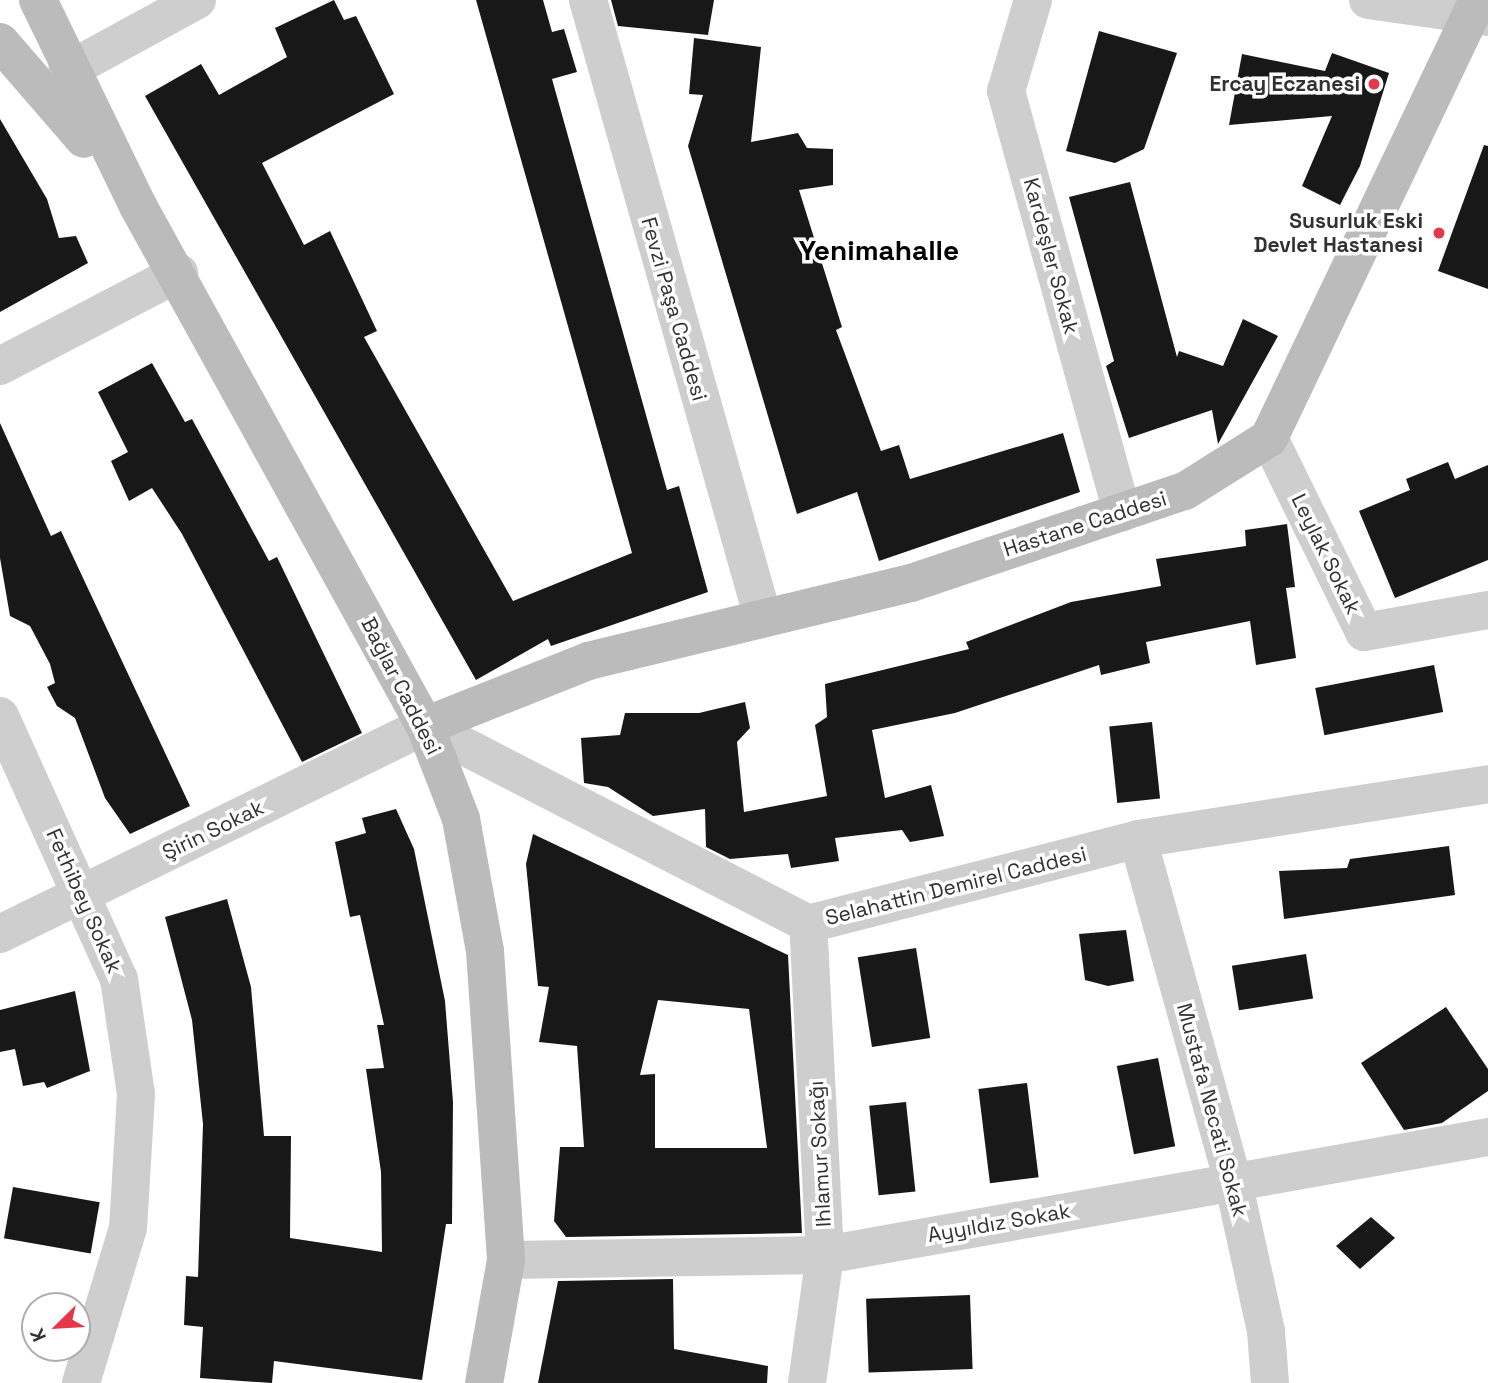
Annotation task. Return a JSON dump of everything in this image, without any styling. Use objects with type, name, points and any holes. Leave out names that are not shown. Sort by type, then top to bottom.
[{"type":"main road","points":[[38,0],[67,71],[138,206]]},
{"type":"main road","points":[[1269,438],[1478,10]]},
{"type":"main road","points":[[0,42],[138,206]]},
{"type":"main road","name":"Bağlar Caddesi","points":[[138,206],[179,273],[425,726],[461,819],[485,951],[506,1260],[484,1383]]},
{"type":"main road","name":"Hastane Caddesi","points":[[425,726],[588,661],[911,583],[1185,491],[1269,438]]},
{"type":"street","points":[[67,71],[197,0]]},
{"type":"street","name":"Fevzi Paşa Caddesi","points":[[588,0],[764,618]]},
{"type":"street","name":"Kardeşler Sokak","points":[[1033,0],[1006,91],[1122,512]]},
{"type":"street","points":[[1368,0],[1478,10]]},
{"type":"street","points":[[0,366],[179,273]]},
{"type":"street","name":"Leylak Sokak","points":[[1269,438],[1364,632],[1488,610]]},
{"type":"street","name":"Fethibey Sokak","points":[[0,716],[120,979],[136,1094],[128,1228],[81,1383]]},
{"type":"street","name":"Şirin Sokak","points":[[0,934],[425,726]]},
{"type":"street","name":"Selahattin Demirel Caddesi","points":[[425,726],[808,925],[1138,839],[1488,784]]},
{"type":"street","name":"Mustafa Necati Sokak","points":[[1138,839],[1233,1181],[1266,1331],[1270,1383]]},
{"type":"street","name":"Ihlamur Sokağı","points":[[807,1383],[825,1255],[808,925]]},
{"type":"street","name":"Ayyıldız Sokak","points":[[506,1260],[825,1255],[1488,1137]]},
{"type":"building","points":[[334,0],[344,20],[356,16],[394,94],[262,163],[304,245],[330,231],[377,331],[364,337],[513,601],[632,553],[476,0],[543,0],[552,32],[564,29],[577,72],[552,79],[667,490],[679,486],[708,592],[551,646],[548,639],[476,680],[145,96],[201,64],[219,95],[287,57],[275,28]]},
{"type":"building","points":[[611,0],[714,0],[708,35],[618,26]]},
{"type":"building","points":[[1099,31],[1177,53],[1144,149],[1115,163],[1066,151]]},
{"type":"building","points":[[694,38],[761,47],[751,142],[798,133],[807,148],[833,149],[833,185],[799,190],[842,327],[836,330],[881,451],[899,445],[910,479],[1063,433],[1080,492],[879,561],[857,492],[797,514],[688,146],[703,95],[689,94]]},
{"type":"building","points":[[1332,53],[1389,73],[1360,166],[1340,205],[1302,186],[1332,116],[1229,125],[1242,54],[1325,71]]},
{"type":"building","points":[[0,119],[47,199],[59,238],[76,236],[88,263],[0,312]]},
{"type":"building","points":[[1484,145],[1488,146],[1488,289],[1438,271]]},
{"type":"building","points":[[1130,182],[1177,357],[1179,351],[1223,366],[1243,319],[1278,336],[1218,444],[1212,410],[1129,438],[1106,366],[1114,361],[1069,197]]},
{"type":"building","points":[[152,363],[185,422],[192,419],[269,561],[277,557],[362,733],[302,762],[182,534],[152,488],[129,501],[111,461],[128,452],[98,392]]},
{"type":"building","points":[[0,423],[51,536],[61,531],[190,806],[130,834],[105,798],[75,718],[57,706],[47,687],[55,683],[50,664],[30,626],[10,616],[0,558]]},
{"type":"building","points":[[1448,462],[1455,479],[1488,465],[1488,560],[1395,598],[1359,511],[1410,490],[1406,479]]},
{"type":"building","points":[[1287,524],[1295,587],[1286,588],[1296,658],[1256,665],[1250,621],[1146,642],[1150,663],[1101,675],[1099,665],[955,713],[872,730],[885,798],[931,785],[944,836],[910,842],[902,830],[835,838],[839,861],[791,868],[788,854],[730,859],[706,847],[705,809],[653,816],[608,787],[584,783],[581,738],[620,735],[625,713],[699,713],[745,702],[750,728],[737,742],[744,812],[827,796],[815,725],[827,717],[825,684],[969,649],[966,642],[1071,602],[1161,586],[1156,559],[1246,546],[1245,530]]},
{"type":"building","points":[[1434,665],[1443,712],[1324,735],[1315,688]]},
{"type":"building","points":[[1152,722],[1160,799],[1117,803],[1109,726]]},
{"type":"building","points":[[396,809],[414,849],[445,1001],[453,1102],[452,1224],[446,1224],[422,1380],[274,1361],[272,1383],[200,1378],[203,1327],[184,1325],[186,1276],[198,1277],[203,1124],[192,1020],[165,917],[227,899],[251,987],[264,1136],[291,1136],[290,1238],[382,1252],[381,1172],[366,1069],[384,1068],[377,1025],[384,1025],[360,915],[350,917],[335,842],[366,833],[362,818]]},
{"type":"building","points":[[533,834],[788,955],[802,1233],[566,1237],[554,1221],[560,1147],[584,1147],[577,1046],[539,1042],[549,987],[538,986],[526,864]],"holes":[[[658,1000],[749,1009],[767,1148],[655,1148],[655,1074],[640,1075]]]},
{"type":"building","points":[[1449,846],[1455,895],[1284,919],[1279,871],[1347,868],[1350,859]]},
{"type":"building","points":[[1126,930],[1134,981],[1108,986],[1085,980],[1079,934]]},
{"type":"building","points":[[916,948],[930,1038],[872,1047],[858,957]]},
{"type":"building","points":[[1306,954],[1313,998],[1239,1010],[1232,966]]},
{"type":"building","points":[[75,991],[90,1071],[47,1088],[44,1082],[23,1086],[15,1049],[0,1052],[0,1010]]},
{"type":"building","points":[[1446,1007],[1488,1069],[1488,1091],[1442,1123],[1404,1130],[1361,1063]]},
{"type":"building","points":[[1158,1058],[1175,1146],[1134,1154],[1117,1066]]},
{"type":"building","points":[[1027,1083],[1039,1177],[990,1183],[978,1089]]},
{"type":"building","points":[[906,1102],[915,1192],[879,1195],[869,1106]]},
{"type":"building","points":[[13,1187],[100,1202],[91,1253],[4,1238]]},
{"type":"building","points":[[1371,1217],[1395,1238],[1360,1269],[1336,1246]]},
{"type":"building","points":[[673,1279],[674,1349],[768,1366],[767,1383],[538,1383],[558,1281]]},
{"type":"building","points":[[970,1295],[973,1369],[869,1373],[866,1299]]},
{"type":"place","name":"Ercay Eczanesi","points":[[1374,84]]},
{"type":"place","name":"Susurluk Eski Devlet Hastanesi","points":[[1439,233]]},
{"type":"district","name":"Yenimahalle","points":[[879,250]]}]
